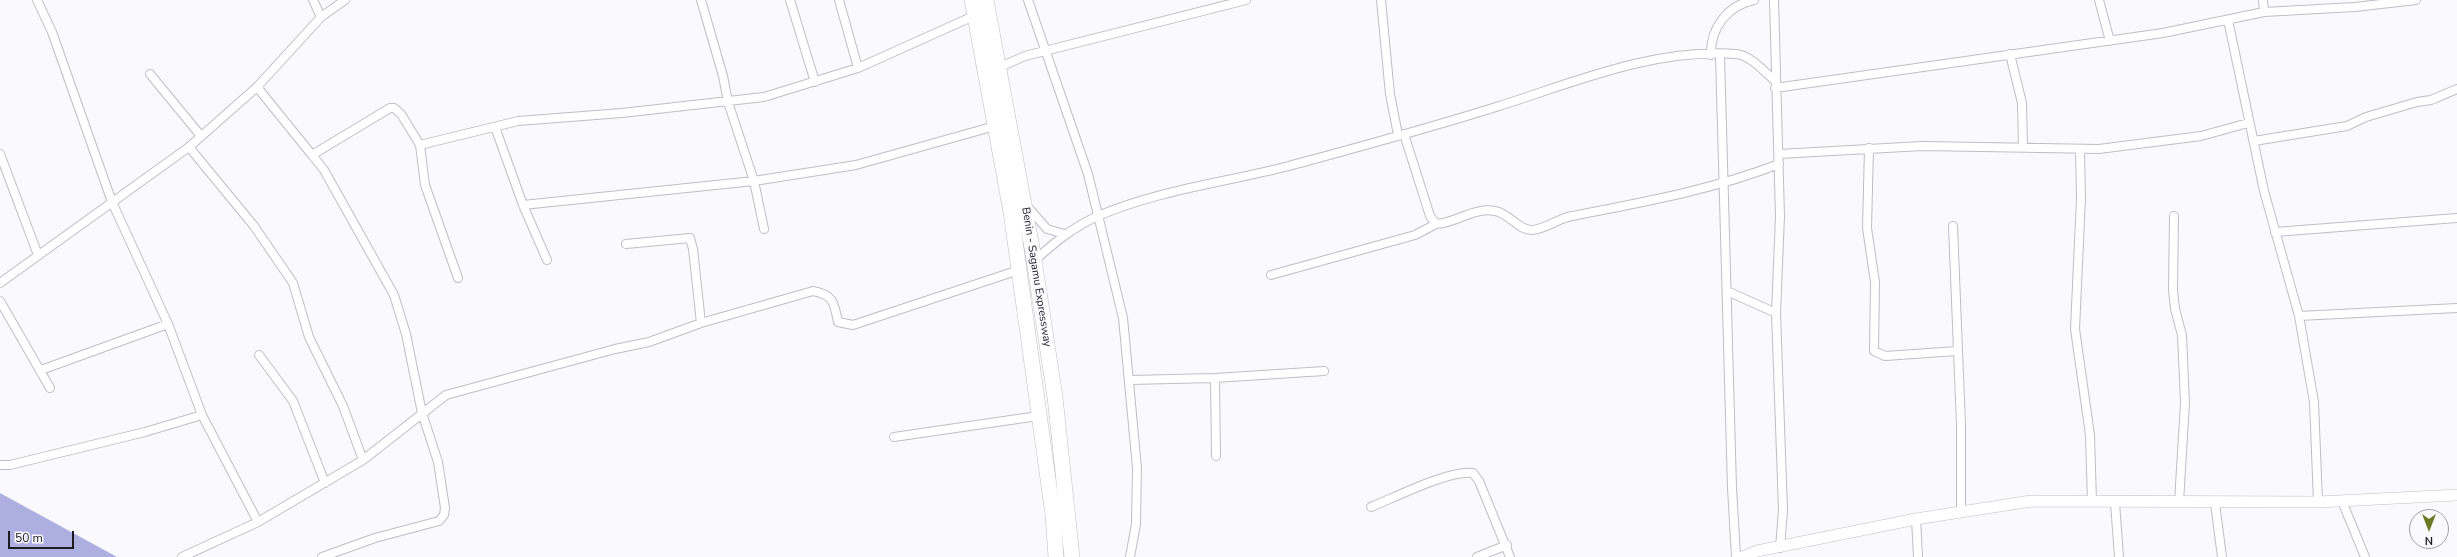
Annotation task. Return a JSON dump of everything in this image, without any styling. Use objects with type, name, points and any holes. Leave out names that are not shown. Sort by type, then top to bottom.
[{"type":"highway","points":[[972,0],[976,15],[1011,212],[1038,416],[1053,515],[1056,557]]},
{"type":"highway","name":"Benin - Sagamu Expressway","points":[[986,0],[1000,67],[1024,203],[1055,397],[1072,557]]},
{"type":"street","points":[[37,0],[52,32],[112,202],[168,324],[202,415],[258,522]]},
{"type":"street","points":[[312,0],[321,17]]},
{"type":"street","points":[[0,283],[189,147],[257,87],[321,17],[345,0]]},
{"type":"street","points":[[701,0],[723,76],[728,102],[754,181],[764,229]]},
{"type":"street","points":[[790,0],[814,82]]},
{"type":"street","points":[[839,0],[858,68]]},
{"type":"street","points":[[1028,0],[1082,155],[1123,318],[1137,468],[1136,524],[1130,557]]},
{"type":"street","points":[[1000,67],[1025,56],[1046,52],[1246,0]]},
{"type":"street","points":[[1381,0],[1390,94],[1401,134],[1430,216],[1436,224]]},
{"type":"street","points":[[1711,55],[1714,35],[1719,22],[1729,11],[1754,0]]},
{"type":"street","points":[[1774,0],[1775,84],[1779,154],[1780,216],[1776,313],[1783,510],[1780,548]]},
{"type":"street","points":[[2099,0],[2110,42]]},
{"type":"street","points":[[2263,0],[2264,12]]},
{"type":"street","points":[[1775,84],[2110,42],[2264,12],[2355,7],[2416,0]]},
{"type":"street","points":[[420,144],[518,121],[622,113],[764,97],[858,68],[976,15]]},
{"type":"street","points":[[2228,20],[2234,39],[2248,123],[2254,141],[2275,232],[2299,316],[2314,402],[2318,502]]},
{"type":"street","points":[[1720,54],[1723,184],[1728,290],[1732,488],[1736,557]]},
{"type":"street","points":[[1034,261],[1064,234],[1098,216],[1152,198],[1289,166],[1498,106],[1585,78],[1671,56],[1739,54],[1751,61],[1775,84]]},
{"type":"street","points":[[2010,54],[2022,103],[2023,147]]},
{"type":"street","points":[[150,74],[201,136]]},
{"type":"street","points":[[257,87],[324,170],[394,295],[406,334],[422,413],[438,462],[444,515],[439,521],[375,538],[322,557]]},
{"type":"street","points":[[2254,141],[2347,126],[2366,117],[2417,102],[2432,100],[2457,89]]},
{"type":"street","points":[[312,155],[390,108],[394,108],[401,114],[420,144],[425,185],[458,278]]},
{"type":"street","points":[[1779,154],[1922,146],[2099,149],[2201,136],[2248,123]]},
{"type":"street","points":[[523,205],[754,181],[856,165],[995,126]]},
{"type":"street","points":[[495,127],[523,205],[547,260]]},
{"type":"street","points":[[189,147],[254,226],[293,283],[309,337],[344,406],[363,460]]},
{"type":"street","points":[[1869,148],[1867,228],[1875,282],[1874,351],[1885,356],[1958,351]]},
{"type":"street","points":[[2080,149],[2081,198],[2075,329],[2090,435],[2092,502]]},
{"type":"street","points":[[0,154],[2,164],[38,255]]},
{"type":"street","points":[[1271,274],[1415,235],[1436,224],[1484,211],[1496,211],[1526,229],[1536,230],[1570,216],[1608,210],[1723,184],[1779,164]]},
{"type":"street","points":[[1024,203],[1047,229],[1064,234]]},
{"type":"street","points":[[2174,216],[2173,290],[2175,309],[2182,335],[2185,403],[2179,502]]},
{"type":"street","points":[[2275,232],[2457,218]]},
{"type":"street","points":[[1953,226],[1961,425],[1961,512]]},
{"type":"street","points":[[626,244],[690,238],[693,249],[701,323]]},
{"type":"street","points":[[182,557],[258,522],[363,460],[446,395],[608,351],[649,342],[701,323],[813,291],[825,293],[832,299],[838,322],[853,325],[1019,270]]},
{"type":"street","points":[[1728,290],[1776,313]]},
{"type":"street","points":[[0,301],[50,388]]},
{"type":"street","points":[[2299,316],[2457,308]]},
{"type":"street","points":[[41,370],[168,324]]},
{"type":"street","points":[[259,355],[293,401],[325,483]]},
{"type":"street","points":[[1129,380],[1215,378],[1324,371]]},
{"type":"street","points":[[1215,378],[1216,456]]},
{"type":"street","points":[[0,464],[17,463],[145,432],[202,415]]},
{"type":"street","points":[[894,437],[1038,416]]},
{"type":"street","points":[[1371,506],[1449,476],[1464,472],[1473,473],[1479,481],[1507,544],[1510,557]]},
{"type":"street","points":[[1742,557],[1916,519],[2031,501],[2115,503],[2318,502],[2457,495]]},
{"type":"street","points":[[2342,501],[2365,557]]},
{"type":"street","points":[[2115,503],[2119,557]]},
{"type":"street","points":[[2215,503],[2222,557]]},
{"type":"street","points":[[1916,519],[1918,557]]},
{"type":"street","points":[[1477,557],[1507,544]]},
{"type":"shaded area","points":[[0,493],[117,557],[0,557]]}]
